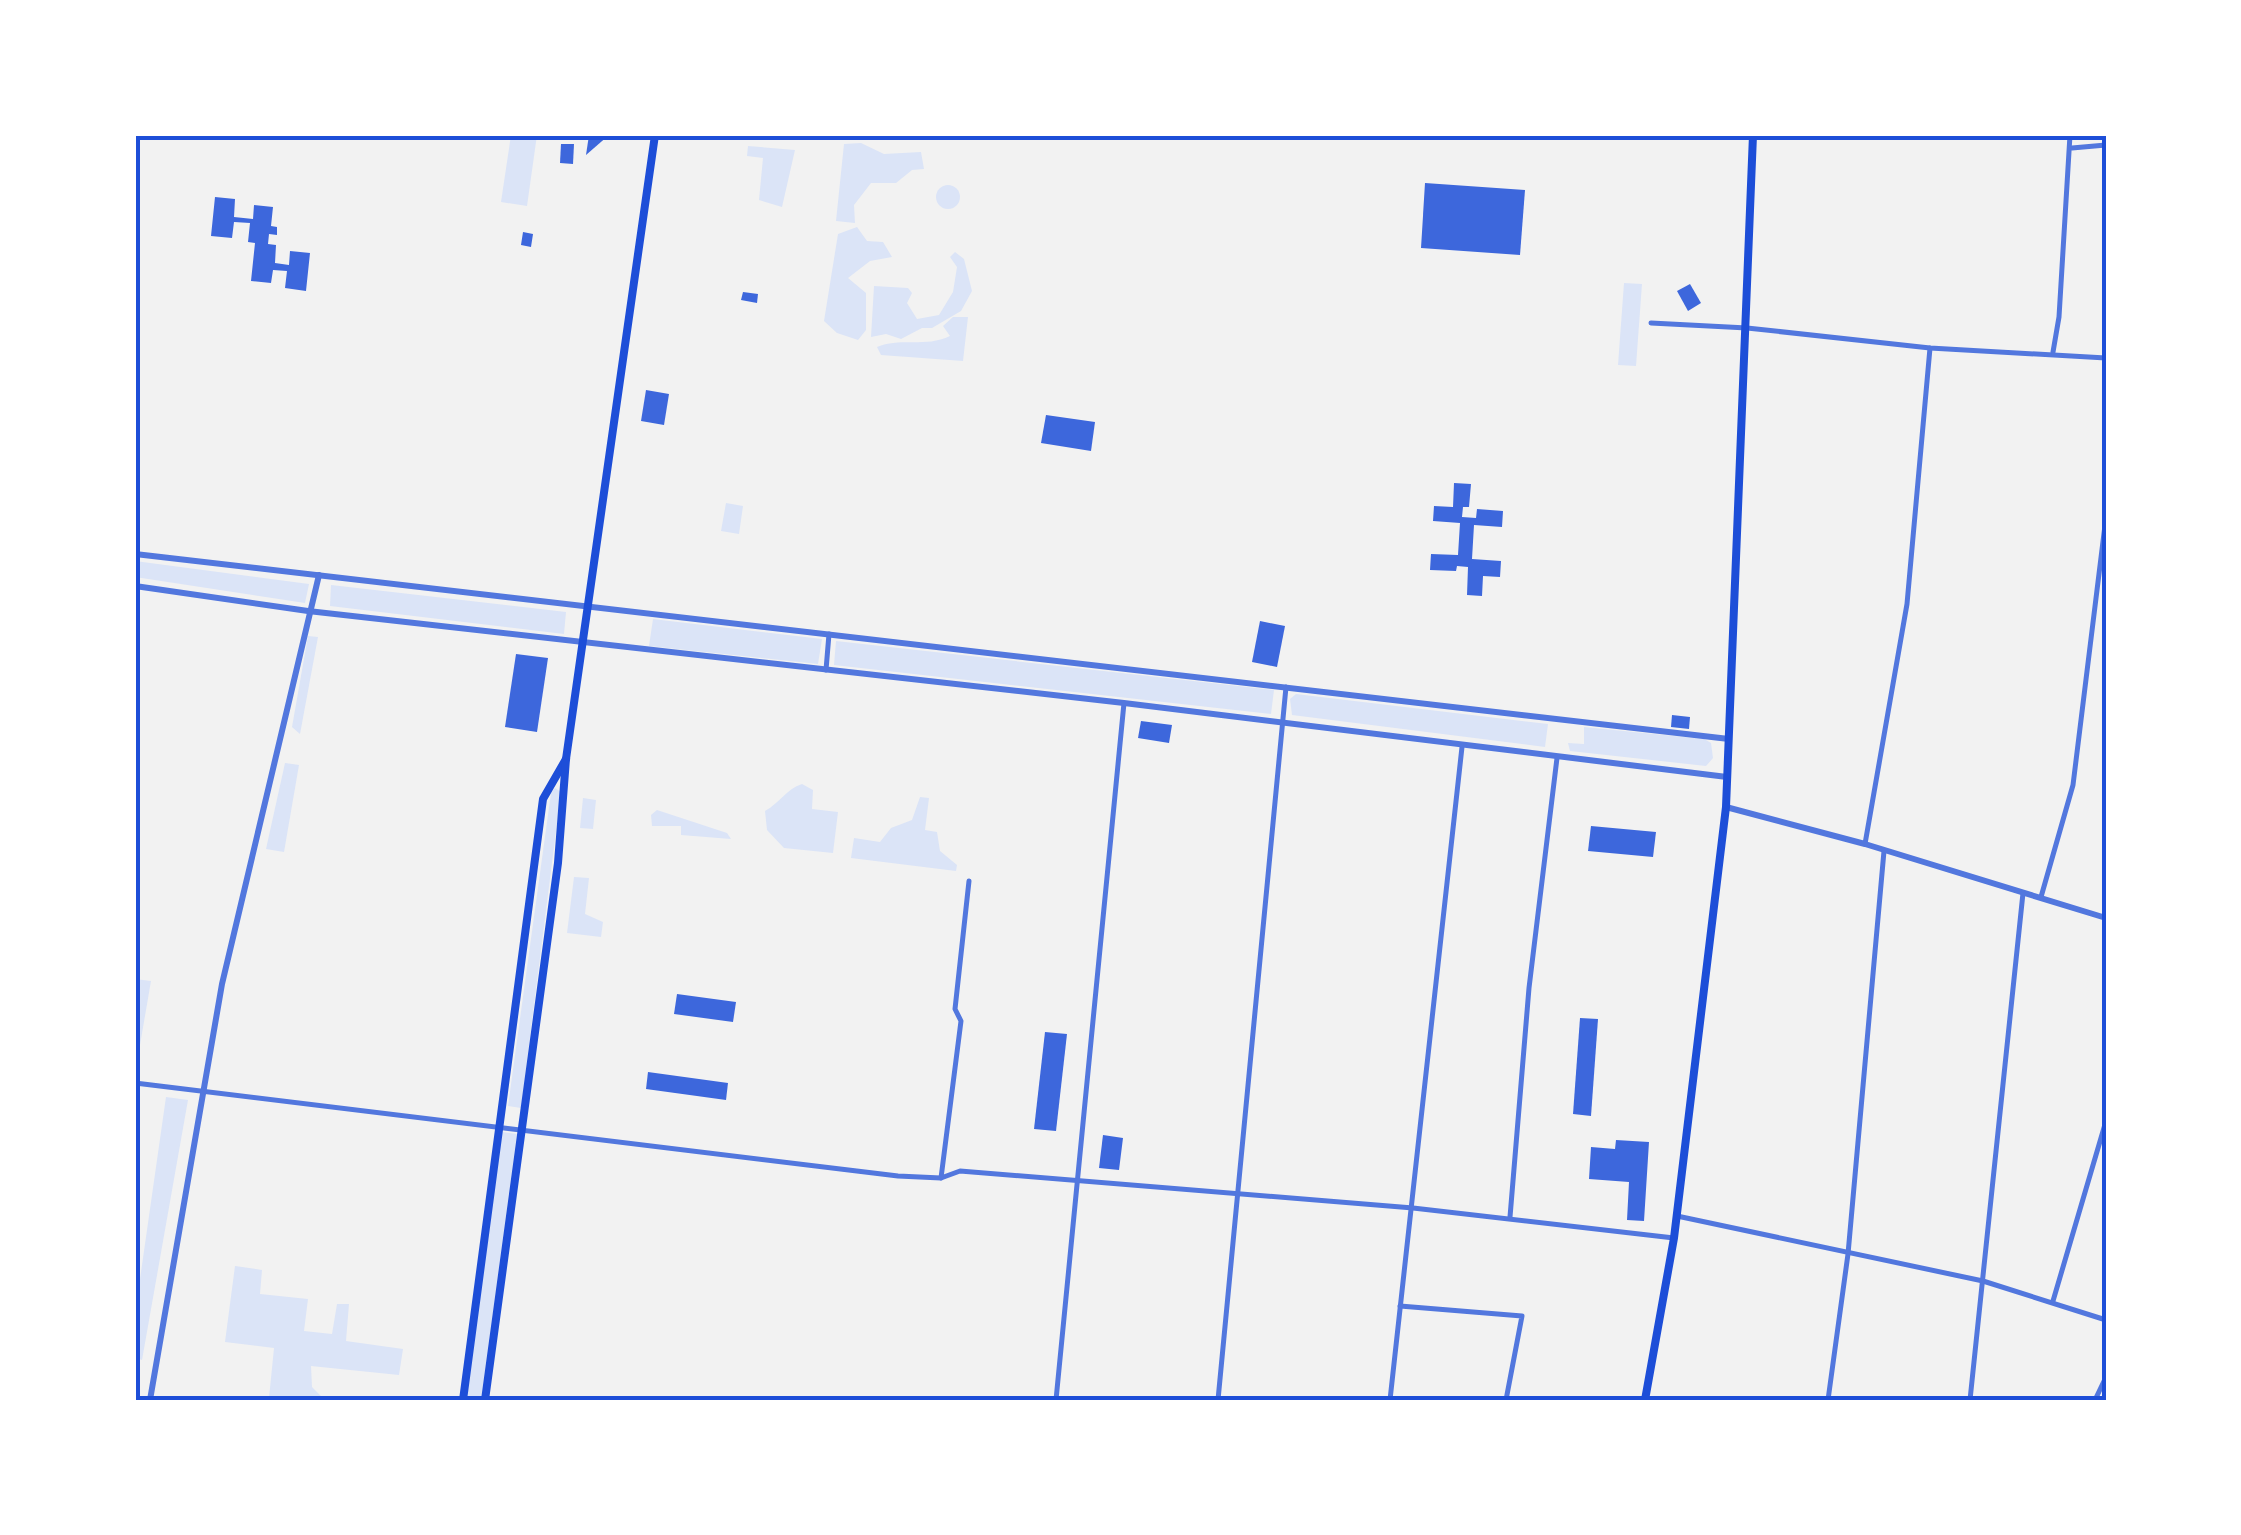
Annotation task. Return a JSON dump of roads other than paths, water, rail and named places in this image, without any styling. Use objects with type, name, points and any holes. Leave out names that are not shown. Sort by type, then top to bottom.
[{"type":"main road","points":[[485,1400],[566,788],[566,759],[655,135]]},
{"type":"main road","points":[[1646,1400],[1677,1216],[1726,807],[1753,136]]},
{"type":"main road","points":[[463,1400],[548,786],[566,759]]},
{"type":"main road","points":[[548,786],[566,788]]},
{"type":"street","points":[[1713,135],[1753,136]]},
{"type":"street","points":[[2053,352],[2061,298],[2070,135]]},
{"type":"street","points":[[2072,148],[2106,146]]},
{"type":"street","points":[[1651,322],[1930,348],[2106,358]]},
{"type":"street","points":[[1865,844],[1906,604],[1930,348]]},
{"type":"street","points":[[2041,897],[2073,785],[2106,517]]},
{"type":"street","points":[[135,554],[1730,739]]},
{"type":"street","points":[[150,1400],[222,984],[319,575]]},
{"type":"street","points":[[135,586],[308,611],[1124,703],[1728,777]]},
{"type":"street","points":[[826,670],[829,634]]},
{"type":"street","points":[[1218,1400],[1286,688]]},
{"type":"street","points":[[1056,1400],[1124,703]]},
{"type":"street","points":[[1390,1400],[1462,747]]},
{"type":"street","points":[[1510,1218],[1529,988],[1557,758]]},
{"type":"street","points":[[1726,807],[1865,844],[2106,918]]},
{"type":"street","points":[[1828,1400],[1848,1254],[1884,851]]},
{"type":"street","points":[[940,1178],[961,1021],[955,1008],[969,881]]},
{"type":"street","points":[[1970,1400],[2024,894]]},
{"type":"street","points":[[135,1083],[204,1088],[520,1130],[940,1178],[960,1172],[1413,1208],[1674,1238]]},
{"type":"street","points":[[2054,1302],[2106,1121]]},
{"type":"street","points":[[1677,1216],[1983,1281],[2106,1320]]},
{"type":"street","points":[[1400,1306],[1522,1316],[1506,1400]]},
{"type":"street","points":[[2094,1400],[2106,1377]]}]
